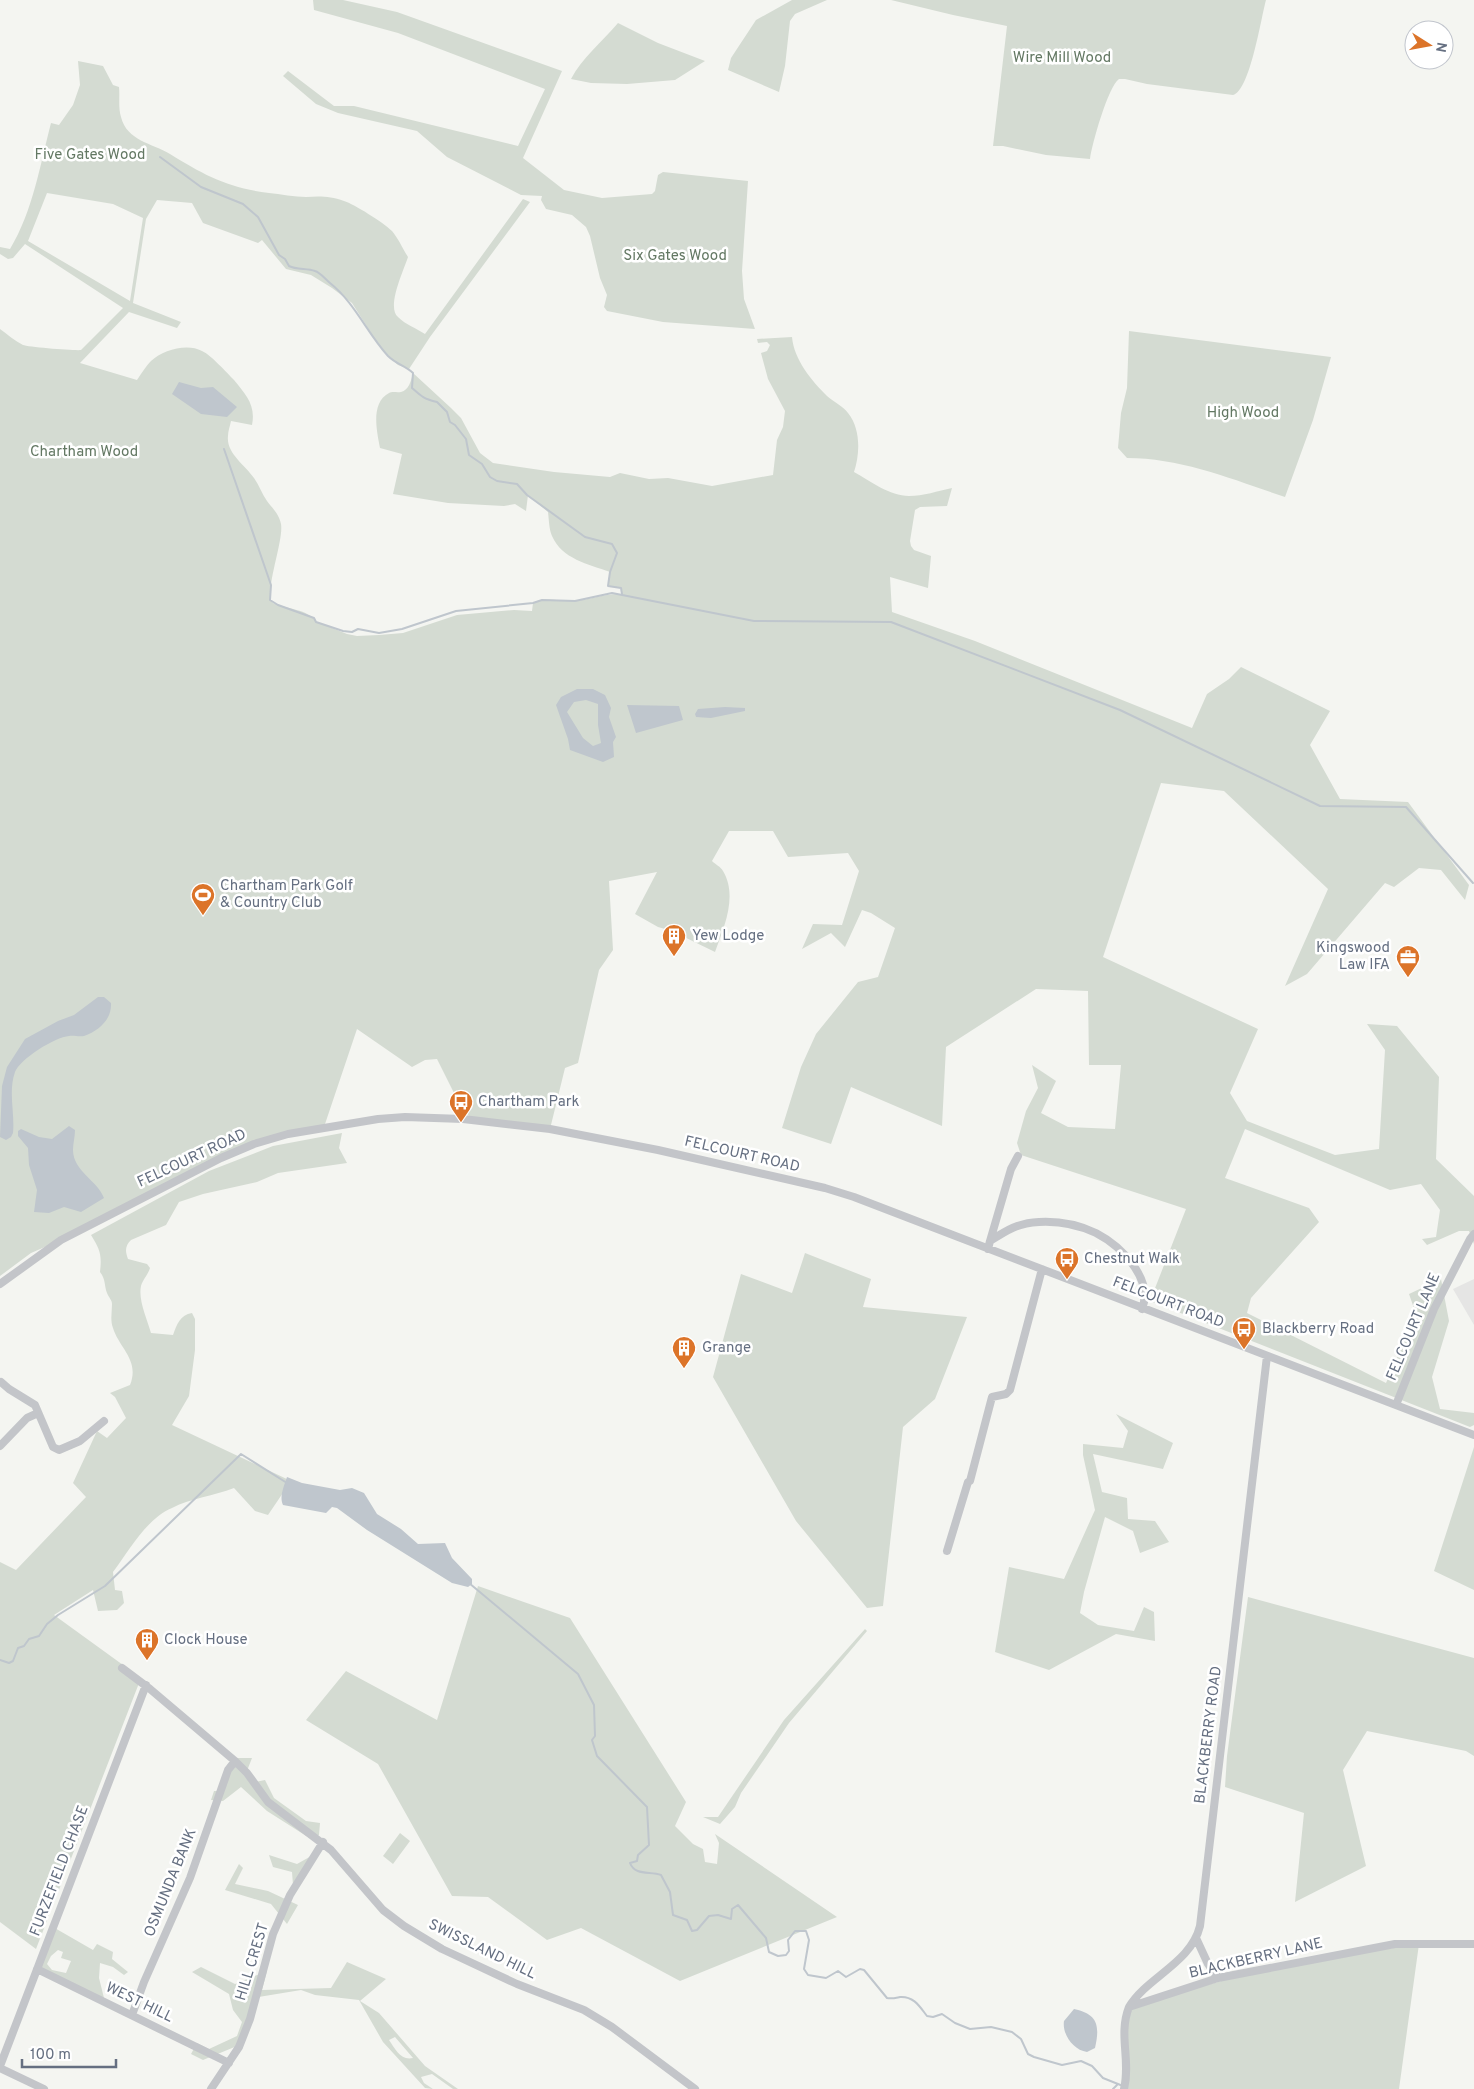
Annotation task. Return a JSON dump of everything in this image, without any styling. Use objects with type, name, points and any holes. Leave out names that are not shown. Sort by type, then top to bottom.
[{"type":"street","name":"FELCOURT ROAD","points":[[0,1284],[61,1240],[189,1173],[254,1144],[322,1127],[405,1117],[489,1120],[602,1138],[826,1188],[989,1245],[1042,1269],[1142,1309],[1474,1434]]},
{"type":"street","points":[[989,1245],[1012,1169],[1018,1156]]},
{"type":"street","points":[[989,1245],[1009,1228],[1039,1222],[1063,1224],[1096,1233],[1127,1257],[1135,1267],[1144,1288],[1145,1302],[1142,1309]]},
{"type":"street","name":"FELCOURT LANE","points":[[1396,1405],[1434,1309],[1470,1238],[1474,1234]]},
{"type":"street","points":[[947,1551],[968,1482],[971,1479],[992,1397],[1006,1394],[1010,1390],[1042,1269]]},
{"type":"street","name":"BLACKBERRY ROAD","points":[[1129,2007],[1141,1992],[1180,1957],[1196,1938],[1201,1914],[1267,1356]]},
{"type":"street","points":[[1,1382],[35,1405],[53,1447],[59,1450],[80,1441],[104,1421]]},
{"type":"street","points":[[0,1446],[27,1418],[38,1412]]},
{"type":"street","name":"SWISSLAND HILL","points":[[122,1668],[146,1685],[235,1761],[247,1773],[268,1802],[323,1842],[383,1910],[404,1926],[442,1950],[517,1984],[584,2010],[612,2028],[695,2089]]},
{"type":"street","name":"FURZEFIELD CHASE","points":[[0,2067],[146,1685]]},
{"type":"street","name":"OSMUNDA BANK","points":[[132,2015],[190,1878],[228,1770],[235,1761]]},
{"type":"street","name":"HILL CREST","points":[[211,2089],[239,2047],[250,2019],[273,1934],[290,1895],[323,1842]]},
{"type":"street","points":[[1196,1938],[1208,1964],[1218,1978]]},
{"type":"street","name":"BLACKBERRY LANE","points":[[1129,2007],[1218,1978],[1395,1944],[1474,1944]]},
{"type":"street","name":"WEST HILL","points":[[37,1970],[229,2063]]},
{"type":"street","points":[[1124,2089],[1127,2066],[1123,2030],[1129,2007]]},
{"type":"street","points":[[0,2067],[44,2089]]},
{"type":"shaded area","points":[[179,382],[201,388],[213,387],[237,407],[227,417],[201,414],[172,394]]},
{"type":"shaded area","points":[[577,689],[593,689],[605,695],[611,708],[609,717],[616,737],[613,742],[614,757],[603,762],[570,750],[556,705],[561,697]],"holes":[[[586,700],[598,704],[598,725],[601,743],[593,746],[583,738],[567,712],[574,702]]]},
{"type":"shaded area","points":[[627,705],[679,706],[683,720],[636,733]]},
{"type":"shaded area","points":[[745,708],[745,711],[711,718],[696,717],[695,714],[698,709]]},
{"type":"shaded area","points":[[98,997],[104,997],[111,1003],[111,1009],[104,1024],[84,1036],[63,1037],[55,1040],[31,1055],[18,1067],[12,1087],[13,1133],[6,1140],[0,1137],[2,1086],[7,1067],[25,1039],[58,1021],[74,1015]]},
{"type":"shaded area","points":[[69,1126],[75,1130],[73,1150],[77,1164],[97,1186],[104,1198],[81,1212],[64,1207],[49,1213],[34,1212],[37,1190],[29,1165],[28,1148],[18,1136],[18,1131],[21,1129],[39,1137],[52,1139]]},
{"type":"shaded area","points":[[1474,1279],[1474,1325],[1453,1289]]},
{"type":"shaded area","points":[[287,1477],[302,1483],[340,1490],[352,1488],[364,1493],[377,1514],[401,1529],[418,1544],[445,1543],[452,1558],[472,1579],[472,1584],[468,1587],[452,1583],[367,1530],[337,1508],[332,1507],[326,1513],[283,1505],[283,1488]]},
{"type":"shaded area","points":[[1074,2009],[1088,2014],[1093,2018],[1097,2027],[1095,2048],[1087,2052],[1073,2045],[1065,2031],[1064,2021]]},
{"type":"green space","name":"Six Gates Wood","points":[[313,0],[343,0],[397,12],[562,71],[523,158],[564,190],[602,198],[652,194],[655,191],[658,175],[663,172],[748,181],[742,271],[744,299],[755,329],[663,322],[607,311],[604,307],[607,295],[600,278],[590,236],[586,227],[572,215],[546,209],[541,200],[542,196],[521,195],[447,157],[417,131],[338,113],[316,104],[283,76],[288,71],[334,106],[354,106],[518,146],[545,89],[398,33],[314,10]]},
{"type":"green space","points":[[792,0],[827,0],[795,14],[790,21],[785,66],[779,92],[728,70],[731,58],[756,20]]},
{"type":"green space","name":"Wire Mill Wood","points":[[891,0],[1266,0],[1250,68],[1239,91],[1233,95],[1119,79],[1110,93],[1106,104],[1097,129],[1090,159],[1046,155],[1003,146],[993,146],[1007,26]]},
{"type":"green space","points":[[618,23],[658,43],[705,61],[675,80],[627,84],[591,83],[571,79],[586,57]]},
{"type":"green space","points":[[78,61],[103,66],[113,85],[119,87],[120,113],[124,125],[134,136],[217,180],[254,191],[297,197],[339,199],[355,206],[383,223],[392,231],[408,257],[395,297],[395,312],[404,322],[425,334],[523,199],[530,202],[430,337],[409,369],[398,365],[389,357],[376,341],[352,303],[311,275],[286,269],[262,240],[258,243],[203,223],[192,203],[157,200],[146,219],[133,303],[181,322],[177,328],[129,312],[80,363],[137,380],[147,365],[156,357],[175,349],[189,348],[202,351],[210,356],[234,380],[249,401],[253,418],[252,425],[231,421],[228,442],[233,453],[256,481],[265,498],[277,514],[281,524],[280,542],[270,589],[273,603],[303,612],[317,622],[357,636],[403,633],[457,615],[514,610],[532,611],[533,603],[543,600],[573,601],[622,594],[621,588],[608,586],[610,572],[576,560],[556,544],[552,536],[548,512],[528,495],[526,511],[515,504],[504,506],[448,503],[393,494],[402,454],[380,448],[376,418],[379,404],[390,392],[401,392],[406,389],[413,373],[461,418],[480,453],[493,463],[554,472],[610,477],[620,473],[649,479],[668,478],[712,486],[773,475],[777,440],[783,427],[785,411],[768,379],[761,353],[767,351],[770,345],[767,342],[758,343],[757,339],[792,337],[796,354],[815,384],[841,406],[852,419],[858,442],[854,472],[895,494],[920,495],[952,488],[947,506],[920,507],[915,510],[910,541],[914,550],[931,556],[928,588],[890,577],[892,612],[975,641],[1192,728],[1207,694],[1229,679],[1241,667],[1330,711],[1310,745],[1340,799],[1408,802],[1469,885],[1465,900],[1441,870],[1419,868],[1394,887],[1385,883],[1307,974],[1285,986],[1328,889],[1224,791],[1161,783],[1103,957],[1258,1029],[1230,1093],[1247,1121],[1335,1155],[1379,1149],[1385,1050],[1367,1024],[1397,1026],[1439,1077],[1436,1159],[1474,1196],[1474,1244],[1469,1231],[1459,1231],[1427,1245],[1422,1239],[1436,1237],[1440,1210],[1421,1184],[1390,1190],[1245,1129],[1225,1178],[1309,1208],[1319,1222],[1251,1298],[1247,1313],[1386,1383],[1416,1314],[1409,1294],[1441,1279],[1449,1321],[1432,1377],[1440,1409],[1474,1413],[1474,1425],[1470,1427],[1150,1301],[1186,1209],[1021,1155],[1017,1143],[1026,1111],[1038,1088],[1032,1065],[1056,1081],[1041,1113],[1068,1127],[1115,1129],[1121,1065],[1089,1065],[1088,991],[1036,989],[946,1047],[942,1126],[851,1087],[831,1144],[782,1128],[801,1067],[816,1034],[858,982],[878,977],[895,928],[871,913],[862,910],[845,947],[831,933],[802,949],[813,924],[842,925],[859,871],[848,853],[788,857],[773,831],[729,831],[712,861],[723,871],[729,891],[728,912],[715,952],[672,931],[658,927],[635,914],[657,872],[609,881],[613,950],[599,970],[578,1063],[565,1068],[550,1129],[471,1119],[458,1101],[437,1059],[425,1060],[412,1067],[357,1029],[324,1127],[254,1144],[31,1253],[0,1276],[0,329],[23,345],[81,350],[123,308],[25,244],[13,258],[8,259],[0,254],[0,247],[10,249],[18,234],[35,188],[51,123],[59,125],[73,105],[80,85]],"holes":[[[47,193],[113,204],[143,218],[130,301],[28,241]]]},
{"type":"green space","name":"High Wood","points":[[1129,331],[1331,357],[1313,420],[1285,497],[1188,466],[1147,459],[1127,458],[1118,448],[1121,413],[1127,388]]},
{"type":"green space","points":[[342,1133],[339,1148],[347,1163],[278,1173],[257,1182],[203,1194],[179,1202],[166,1225],[131,1240],[127,1247],[128,1259],[147,1264],[150,1268],[140,1291],[151,1333],[173,1335],[182,1318],[192,1313],[195,1319],[195,1350],[189,1396],[172,1425],[291,1481],[268,1515],[255,1511],[234,1488],[187,1502],[163,1513],[139,1536],[113,1572],[115,1590],[122,1591],[124,1603],[117,1610],[98,1611],[93,1590],[54,1615],[141,1678],[36,1949],[0,1922],[0,1562],[16,1570],[86,1497],[73,1483],[97,1431],[107,1438],[126,1418],[115,1397],[110,1393],[130,1385],[132,1376],[131,1361],[113,1328],[111,1319],[112,1303],[100,1272],[100,1252],[91,1235],[209,1171],[273,1146]]},
{"type":"green space","points":[[805,1253],[871,1279],[863,1307],[967,1317],[935,1399],[903,1427],[883,1606],[867,1608],[796,1521],[713,1377],[741,1274],[792,1293]]},
{"type":"green space","points":[[1116,1414],[1173,1443],[1163,1469],[1093,1454],[1102,1492],[1127,1498],[1128,1519],[1155,1521],[1169,1542],[1140,1553],[1133,1531],[1105,1517],[1080,1613],[1098,1625],[1134,1631],[1144,1607],[1154,1612],[1155,1641],[1116,1634],[1049,1670],[995,1652],[1009,1567],[1064,1579],[1095,1510],[1083,1455],[1083,1444],[1123,1448],[1128,1431]]},
{"type":"green space","points":[[1474,1447],[1474,1590],[1434,1571]]},
{"type":"green space","points":[[478,1586],[570,1618],[686,1802],[675,1826],[693,1844],[703,1849],[705,1862],[717,1864],[719,1843],[715,1834],[837,1917],[680,1981],[581,1928],[547,1940],[488,1897],[452,1896],[378,1764],[306,1720],[346,1671],[437,1720]]},
{"type":"green space","points":[[1248,1597],[1474,1658],[1474,1756],[1466,1751],[1367,1731],[1343,1770],[1366,1866],[1295,1902],[1304,1813],[1225,1787],[1227,1756]]},
{"type":"green space","points":[[865,1629],[867,1631],[789,1723],[741,1793],[735,1807],[720,1824],[703,1817],[718,1817],[784,1720]]},
{"type":"green space","points":[[237,1758],[252,1758],[245,1776],[250,1783],[265,1780],[274,1798],[306,1821],[320,1823],[319,1835],[311,1839],[267,1811],[241,1787],[223,1801],[211,1800],[214,1791],[223,1791]]},
{"type":"green space","points":[[400,1833],[410,1841],[393,1864],[383,1856]]},
{"type":"green space","points":[[269,1855],[297,1864],[313,1855],[293,1885],[292,1872],[273,1867]]},
{"type":"green space","points":[[239,1864],[243,1868],[235,1884],[268,1891],[298,1905],[287,1924],[271,1904],[225,1890]]},
{"type":"green space","points":[[53,1927],[93,1950],[97,1944],[113,1952],[112,1959],[128,1972],[124,1975],[113,1967],[100,1963],[99,1978],[105,2002],[37,1969]],"holes":[[[58,1950],[63,1952],[61,1958],[71,1961],[66,1973],[52,1970],[47,1964],[51,1956]]]},
{"type":"green space","points":[[1419,1944],[1399,2089],[1124,2089],[1125,2040],[1129,2007],[1271,1967]]},
{"type":"green space","points":[[347,1962],[386,1979],[360,2001],[379,2013],[425,2066],[458,2089],[453,2089],[432,2074],[421,2077],[424,2083],[433,2089],[425,2088],[383,2042],[359,2000],[315,1995],[301,1990],[252,1998],[247,2021],[237,2046],[203,2060],[191,2054],[197,2043],[209,2049],[237,2036],[242,2022],[233,2010],[229,1994],[192,1972],[201,1967],[235,1984],[267,1971],[262,1990],[331,1988]],"holes":[[[395,2037],[413,2058],[402,2056],[389,2040]]]},
{"type":"waterway","points":[[160,157],[201,187],[243,204],[258,217],[279,255],[285,259],[289,266],[317,272],[339,291],[388,356],[413,373],[412,388],[423,397],[437,402],[447,412],[450,422],[455,425],[466,439],[469,455],[482,464],[490,477],[497,481],[517,484],[527,495],[585,537],[612,544],[617,553],[610,572],[608,586],[621,588],[622,594]]},
{"type":"waterway","points":[[224,449],[271,585],[270,600],[278,605],[314,618],[316,622],[343,631],[352,632],[358,629],[379,633],[402,629],[456,611],[533,603],[542,600],[575,601],[612,593],[754,621],[891,622],[1120,710],[1320,806],[1406,807],[1473,883]]},
{"type":"waterway","points":[[0,1660],[9,1663],[13,1661],[18,1648],[24,1646],[29,1639],[39,1636],[47,1624],[58,1615],[105,1586],[241,1454],[287,1483]]},
{"type":"waterway","points":[[469,1583],[578,1674],[594,1705],[595,1736],[592,1740],[597,1756],[647,1807],[649,1845],[638,1855],[637,1861],[630,1863],[635,1870],[661,1875],[670,1892],[673,1915],[687,1920],[692,1931],[697,1930],[709,1916],[718,1915],[731,1919],[732,1909],[738,1905],[766,1938],[769,1952],[778,1956],[786,1955],[789,1951],[788,1940],[795,1931],[806,1931],[809,1940],[804,1969],[808,1975],[826,1978],[838,1971],[846,1977],[860,1969],[864,1970],[887,1998],[909,1998],[927,2016],[933,2017],[942,2014],[955,2023],[970,2029],[991,2027],[1012,2032],[1021,2039],[1028,2054],[1034,2057],[1062,2065],[1081,2061],[1092,2066],[1103,2078],[1123,2086]]},
{"type":"waterway","points":[[1113,2089],[1117,2085]]},
{"type":"place","name":"Chartham Park Golf & Country Club","points":[[203,916]]},
{"type":"place","name":"Yew Lodge","points":[[674,957]]},
{"type":"place","name":"Kingswood Law IFA","points":[[1408,978]]},
{"type":"place","name":"Chartham Park","points":[[461,1123]]},
{"type":"place","name":"Chestnut Walk","points":[[1067,1280]]},
{"type":"place","name":"Blackberry Road","points":[[1244,1350]]},
{"type":"place","name":"Grange","points":[[684,1369]]},
{"type":"place","name":"Clock House","points":[[147,1661]]},
{"type":"park label","name":"Five Gates Wood","points":[[90,155]]},
{"type":"park label","name":"Chartham Wood","points":[[84,452]]}]
